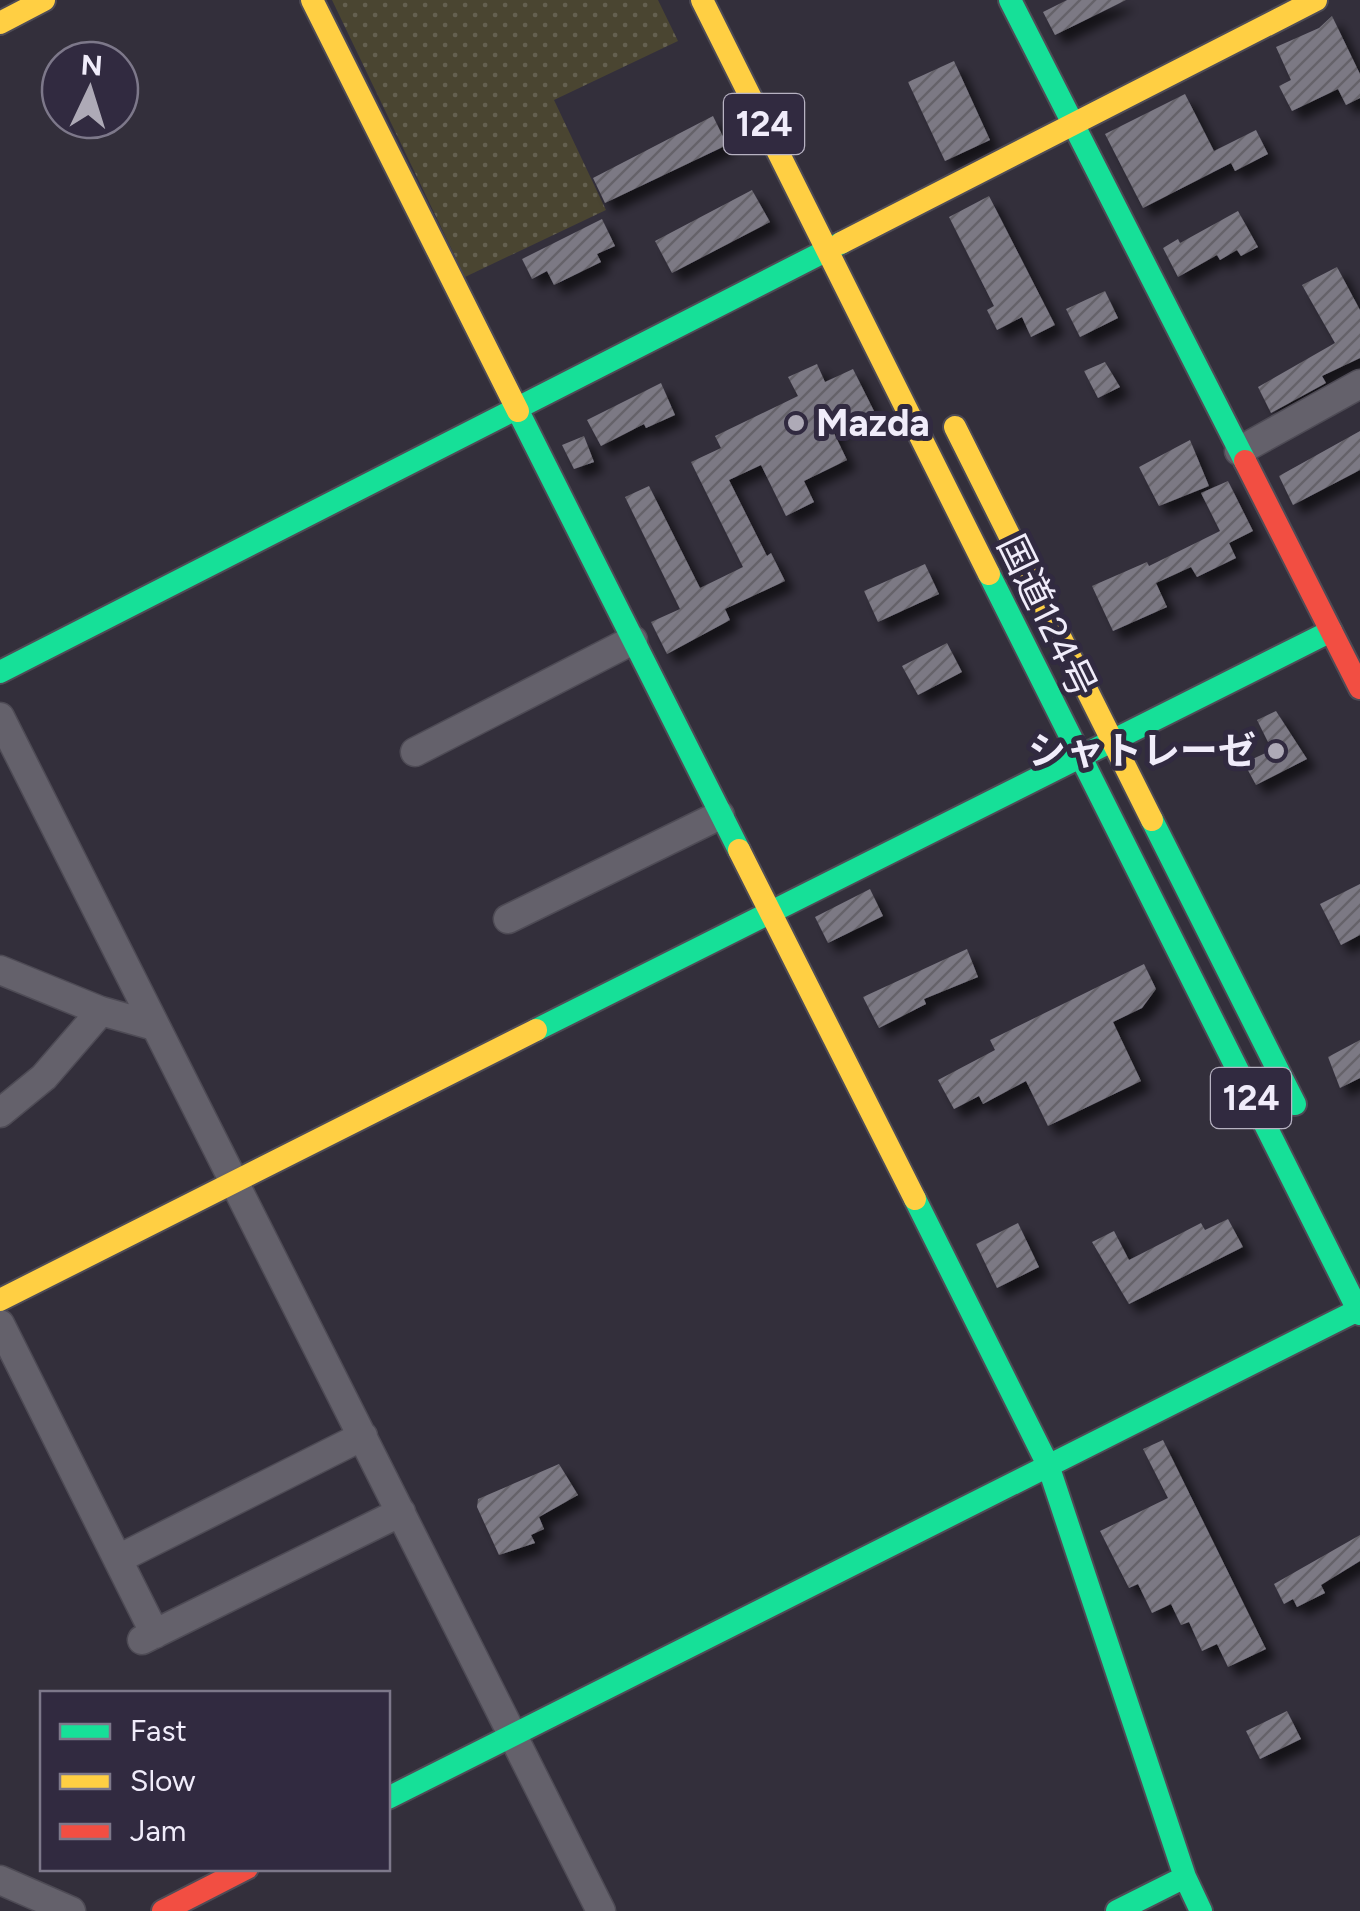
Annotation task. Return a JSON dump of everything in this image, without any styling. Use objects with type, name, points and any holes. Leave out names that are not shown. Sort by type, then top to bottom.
[{"type":"main road","points":[[0,22],[44,0]]},
{"type":"main road","points":[[312,0],[1048,1466],[1185,1878],[1202,1911]]},
{"type":"main road","name":"国道124号","points":[[702,0],[1359,1311]]},
{"type":"main road","points":[[1010,0],[1360,688]]},
{"type":"main road","points":[[0,672],[1316,0]]},
{"type":"main road","name":"国道124号","points":[[946,410],[1309,1132]]},
{"type":"main road","points":[[0,1300],[1331,631]]},
{"type":"main road","points":[[390,1797],[1359,1311]]},
{"type":"main road","points":[[163,1911],[241,1871]]},
{"type":"main road","points":[[1117,1911],[1185,1878]]},
{"type":"street","points":[[1239,451],[1360,384]]},
{"type":"street","points":[[416,752],[633,640]]},
{"type":"street","points":[[0,718],[151,1025],[234,1181],[601,1911]]},
{"type":"street","points":[[508,919],[720,815]]},
{"type":"street","points":[[0,970],[101,1011],[151,1025]]},
{"type":"street","points":[[0,1113],[44,1077],[101,1011]]},
{"type":"street","points":[[0,1324],[118,1559],[148,1637],[401,1512]]},
{"type":"street","points":[[118,1559],[362,1436]]},
{"type":"street","points":[[0,1880],[71,1911]]},
{"type":"shaded area","points":[[332,0],[658,0],[678,41],[554,100],[606,210],[465,277]]},
{"type":"building","points":[[1067,0],[1126,0],[1055,35],[1043,12]]},
{"type":"building","points":[[1332,16],[1360,74],[1360,98],[1346,105],[1338,89],[1292,111],[1279,86],[1291,80],[1276,47],[1319,28]]},
{"type":"building","points":[[954,61],[990,140],[945,161],[908,82]]},
{"type":"building","points":[[1185,94],[1214,151],[1256,130],[1268,154],[1235,171],[1231,163],[1143,208],[1105,134]]},
{"type":"building","points":[[713,116],[727,145],[605,203],[593,178]]},
{"type":"building","points":[[752,190],[770,222],[672,273],[655,241]]},
{"type":"building","points":[[989,196],[1055,325],[1031,337],[1022,317],[997,330],[987,310],[994,306],[949,217]]},
{"type":"building","points":[[1238,211],[1258,247],[1241,256],[1237,250],[1220,260],[1217,255],[1178,277],[1163,248],[1178,239],[1180,243]]},
{"type":"building","points":[[602,219],[615,246],[597,254],[601,262],[554,285],[547,271],[532,279],[522,259]]},
{"type":"building","points":[[1337,267],[1360,310],[1360,358],[1322,376],[1326,383],[1271,413],[1258,387],[1335,343],[1302,285]]},
{"type":"building","points":[[1105,291],[1118,318],[1080,337],[1066,309]]},
{"type":"building","points":[[1105,362],[1120,387],[1098,398],[1084,371]]},
{"type":"building","points":[[817,364],[825,382],[853,369],[874,411],[833,431],[847,460],[804,481],[814,502],[786,516],[761,465],[729,480],[767,556],[771,553],[785,581],[725,609],[730,620],[667,654],[651,622],[680,609],[625,497],[649,486],[700,588],[743,567],[691,462],[721,448],[715,436],[798,396],[788,377]]},
{"type":"building","points":[[661,383],[675,415],[646,428],[644,424],[601,446],[587,420]]},
{"type":"building","points":[[1360,431],[1360,470],[1293,505],[1279,476]]},
{"type":"building","points":[[584,436],[594,462],[574,469],[562,445]]},
{"type":"building","points":[[1190,440],[1209,486],[1159,506],[1139,467]]},
{"type":"building","points":[[1228,481],[1253,531],[1229,543],[1236,558],[1197,577],[1191,567],[1156,583],[1167,607],[1113,631],[1092,586],[1147,562],[1149,566],[1220,531],[1201,493]]},
{"type":"building","points":[[925,564],[939,594],[878,622],[864,591]]},
{"type":"building","points":[[947,643],[962,672],[918,695],[902,666]]},
{"type":"building","points":[[1276,711],[1307,759],[1256,785],[1244,763],[1272,750],[1257,720]]},
{"type":"building","points":[[1360,884],[1360,935],[1341,945],[1320,904]]},
{"type":"building","points":[[870,889],[883,916],[828,943],[815,917]]},
{"type":"building","points":[[967,949],[978,977],[924,999],[926,1004],[879,1028],[863,997]]},
{"type":"building","points":[[1144,964],[1156,989],[1142,1008],[1113,1022],[1141,1081],[1048,1126],[1026,1081],[983,1104],[979,1096],[954,1109],[938,1080],[995,1050],[990,1040]]},
{"type":"building","points":[[1360,1040],[1360,1078],[1340,1088],[1328,1057]]},
{"type":"building","points":[[1228,1219],[1243,1247],[1129,1304],[1092,1242],[1114,1231],[1129,1260],[1201,1223],[1205,1230]]},
{"type":"building","points":[[1018,1223],[1039,1267],[997,1288],[976,1244]]},
{"type":"building","points":[[1163,1440],[1266,1649],[1228,1667],[1217,1644],[1202,1651],[1189,1622],[1181,1625],[1171,1604],[1152,1613],[1138,1584],[1129,1588],[1100,1531],[1168,1498],[1143,1449]]},
{"type":"building","points":[[559,1464],[578,1495],[539,1517],[544,1529],[531,1535],[535,1543],[499,1555],[477,1507],[478,1499]]},
{"type":"building","points":[[1360,1535],[1360,1561],[1321,1585],[1325,1593],[1297,1607],[1293,1599],[1284,1604],[1274,1584]]},
{"type":"building","points":[[1287,1711],[1301,1739],[1260,1759],[1246,1731]]},
{"type":"traffic: fast","points":[[1010,0],[1245,461]]},
{"type":"traffic: fast","points":[[0,672],[841,243]]},
{"type":"traffic: fast","points":[[518,411],[739,850]]},
{"type":"traffic: fast","points":[[989,574],[1360,1314]]},
{"type":"traffic: fast","points":[[536,1030],[1331,631]]},
{"type":"traffic: fast","points":[[1152,820],[1295,1104]]},
{"type":"traffic: fast","points":[[915,1199],[1048,1465],[1185,1877],[1201,1911]]},
{"type":"traffic: fast","points":[[390,1797],[1360,1309]]},
{"type":"traffic: fast","points":[[1117,1911],[1185,1877]]},
{"type":"traffic: slow","points":[[0,23],[44,0]]},
{"type":"traffic: slow","points":[[312,0],[518,411]]},
{"type":"traffic: slow","points":[[702,0],[989,574]]},
{"type":"traffic: slow","points":[[841,243],[1316,0]]},
{"type":"traffic: slow","points":[[955,427],[1152,820]]},
{"type":"traffic: slow","points":[[739,850],[915,1199]]},
{"type":"traffic: slow","points":[[0,1300],[536,1030]]},
{"type":"traffic: jam","points":[[1245,461],[1360,688]]},
{"type":"traffic: jam","points":[[163,1911],[241,1871]]},
{"type":"place","name":"Mazda","points":[[796,423]]},
{"type":"place","name":"シャトレーゼ","points":[[1276,751]]}]
